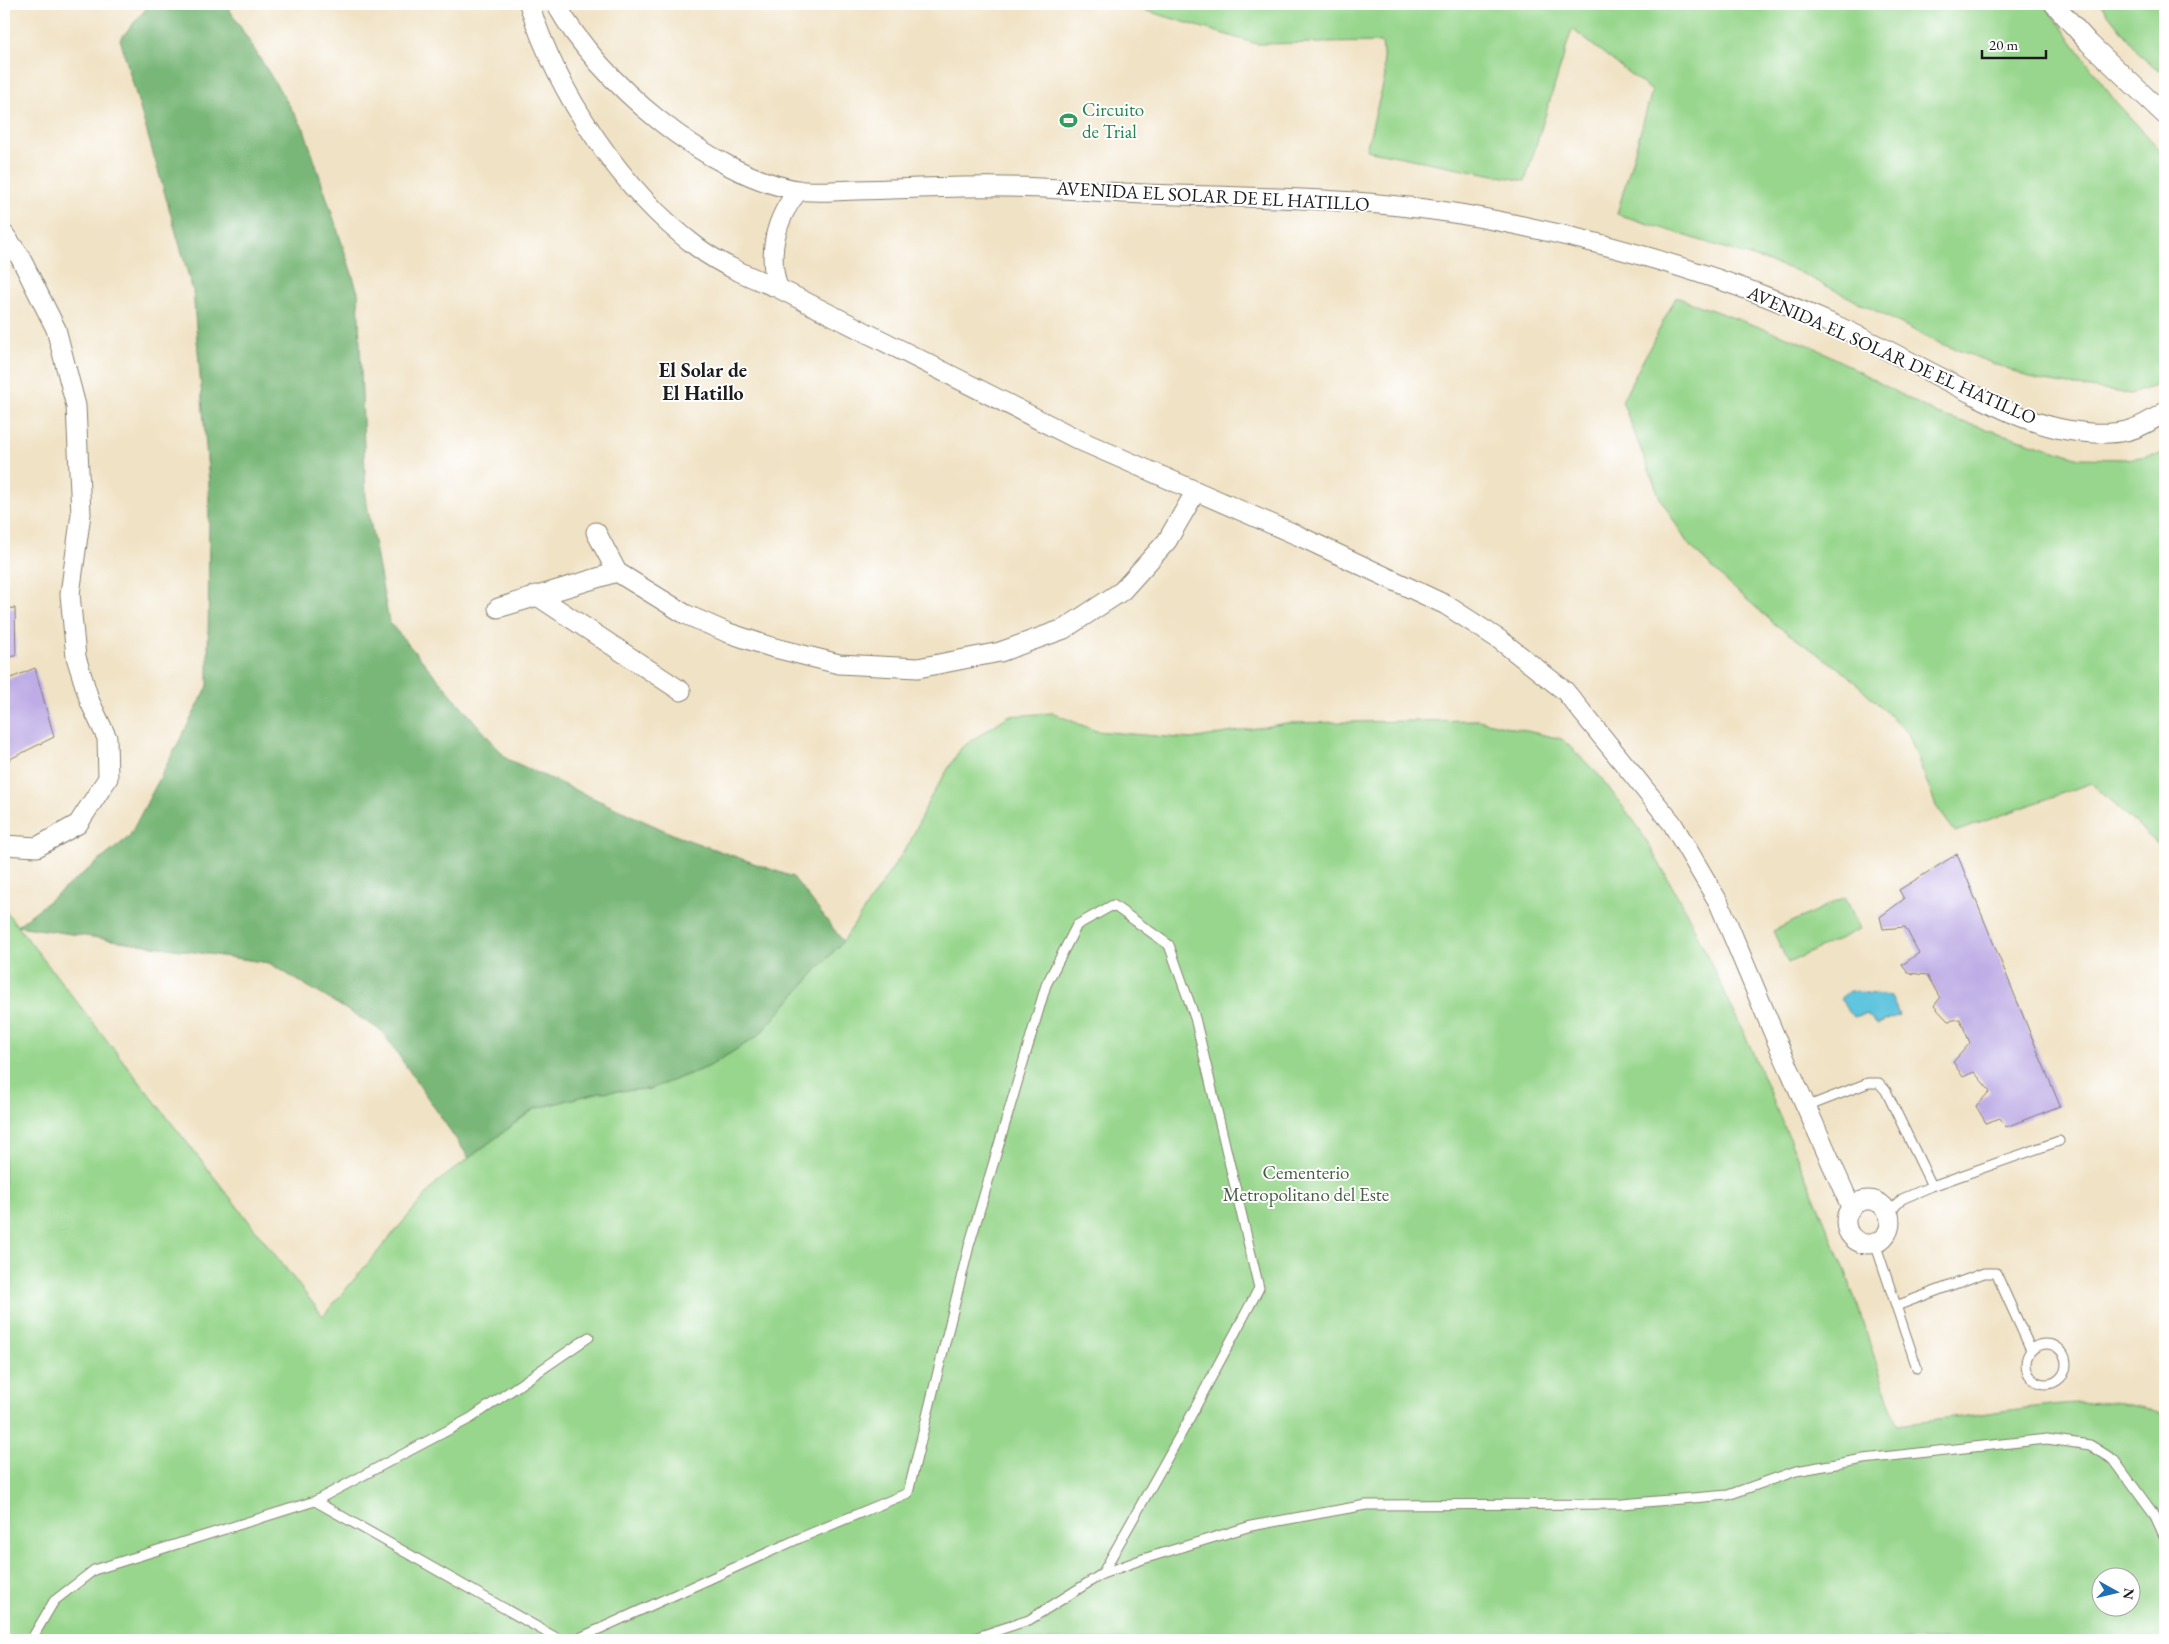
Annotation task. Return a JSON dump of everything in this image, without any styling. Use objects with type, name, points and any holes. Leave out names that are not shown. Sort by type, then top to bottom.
[{"type":"street","points":[[529,4],[537,30],[568,93],[630,184],[666,222],[698,248],[741,273],[778,288],[1079,440],[1446,605],[1500,640],[1565,691],[1672,823],[1714,894],[1806,1107],[1852,1207]]},
{"type":"street","name":"AVENIDA EL SOLAR DE EL HATILLO","points":[[556,4],[581,44],[622,88],[664,125],[730,166],[753,176],[799,190],[1006,186],[1142,194],[1304,197],[1363,201],[1479,217],[1607,245],[1694,271],[1763,295],[1842,328],[2008,411],[2046,426],[2072,430],[2127,431],[2165,412]]},
{"type":"street","points":[[2054,4],[2089,43],[2165,115]]},
{"type":"street","points":[[778,288],[772,261],[776,234],[782,216],[799,190]]},
{"type":"street","points":[[4,234],[19,255],[56,329],[76,406],[81,514],[70,594],[76,657],[90,702],[106,738],[108,778],[78,824],[37,847],[4,845]]},
{"type":"street","points":[[596,532],[617,572],[685,614],[726,632],[771,647],[839,664],[918,668],[1000,652],[1064,629],[1122,591],[1167,541],[1196,491]]},
{"type":"street","points":[[498,608],[617,572]]},
{"type":"street","points":[[536,595],[681,691]]},
{"type":"street","points":[[1872,1199],[1879,1202],[1889,1213],[1891,1220],[1887,1235],[1875,1243],[1861,1243],[1850,1234],[1846,1220],[1852,1207],[1857,1202],[1872,1199]]},
{"type":"lane","points":[[575,1640],[800,1538],[908,1492],[969,1246],[1046,985],[1077,925],[1113,906],[1168,945],[1195,1018],[1259,1288],[1187,1423],[1102,1574]]},
{"type":"lane","points":[[1806,1107],[1868,1083],[1879,1084],[1886,1091],[1932,1186]]},
{"type":"lane","points":[[1889,1213],[1902,1199],[1932,1186],[2059,1140]]},
{"type":"lane","points":[[1875,1243],[1917,1368]]},
{"type":"lane","points":[[1896,1306],[1984,1273],[1996,1273],[2031,1350],[2026,1362],[2029,1375],[2034,1380],[2046,1384],[2058,1380],[2063,1374],[2066,1362],[2060,1350],[2055,1346],[2042,1344],[2031,1350]]},
{"type":"lane","points":[[31,1640],[54,1601],[94,1570],[315,1501],[470,1418],[589,1337]]},
{"type":"lane","points":[[968,1640],[1030,1620],[1102,1574],[1143,1559],[1251,1526],[1366,1505],[1622,1504],[1728,1495],[1796,1471],[1864,1459],[2047,1440],[2090,1445],[2114,1460],[2155,1516],[2165,1538]]},
{"type":"lane","points":[[315,1501],[560,1640]]},
{"type":"green space","points":[[150,4],[226,4],[304,129],[358,292],[366,499],[389,622],[507,759],[677,836],[793,877],[843,941],[758,1036],[708,1067],[650,1089],[600,1092],[534,1109],[469,1158],[382,1031],[269,963],[17,926],[129,837],[208,686],[209,483],[193,291],[120,39]]},
{"type":"green space","points":[[1124,4],[2045,4],[2115,101],[2165,155],[2165,383],[2130,394],[2037,380],[1939,343],[1797,271],[1617,214],[1652,91],[1572,29],[1525,181],[1366,150],[1385,77],[1382,42],[1257,44]]},
{"type":"green space","points":[[2100,4],[2165,4],[2165,75],[2143,58]]},
{"type":"green space","points":[[1676,297],[1812,346],[1937,414],[2080,458],[2127,459],[2161,454],[2165,451],[2165,851],[2091,783],[1955,832],[1936,806],[1908,733],[1847,674],[1776,625],[1727,582],[1688,544],[1660,498],[1622,401]]},
{"type":"green space","name":"Cementerio Metropolitano del Este","points":[[1053,713],[1096,731],[1191,739],[1287,723],[1478,720],[1562,739],[1599,775],[1639,828],[1685,909],[1750,1046],[1846,1272],[1897,1425],[2044,1406],[2085,1403],[2125,1405],[2165,1414],[2165,1640],[4,1640],[4,909],[323,1316],[436,1183],[534,1109],[600,1092],[650,1089],[708,1067],[758,1036],[843,941],[910,842],[929,800],[961,748],[1008,716]]},
{"type":"green space","points":[[1845,897],[1860,929],[1788,963],[1773,931]]},
{"type":"water","points":[[1849,991],[1891,996],[1899,1015],[1878,1024],[1865,1014],[1854,1017],[1840,999]]},
{"type":"building","points":[[15,608],[16,656],[4,657],[4,609]]},
{"type":"building","points":[[35,668],[54,737],[4,762],[4,681]]},
{"type":"building","points":[[1957,854],[2060,1106],[2006,1127],[2000,1118],[1986,1123],[1976,1106],[1990,1091],[1974,1072],[1963,1077],[1953,1062],[1970,1043],[1960,1019],[1948,1021],[1934,1006],[1940,998],[1927,975],[1908,973],[1902,965],[1919,953],[1905,927],[1883,929],[1880,917],[1904,899],[1899,890]]},
{"type":"place","name":"Circuito de Trial","points":[[1068,120]]},
{"type":"district","name":"El Solar de El Hatillo","points":[[703,382]]}]
